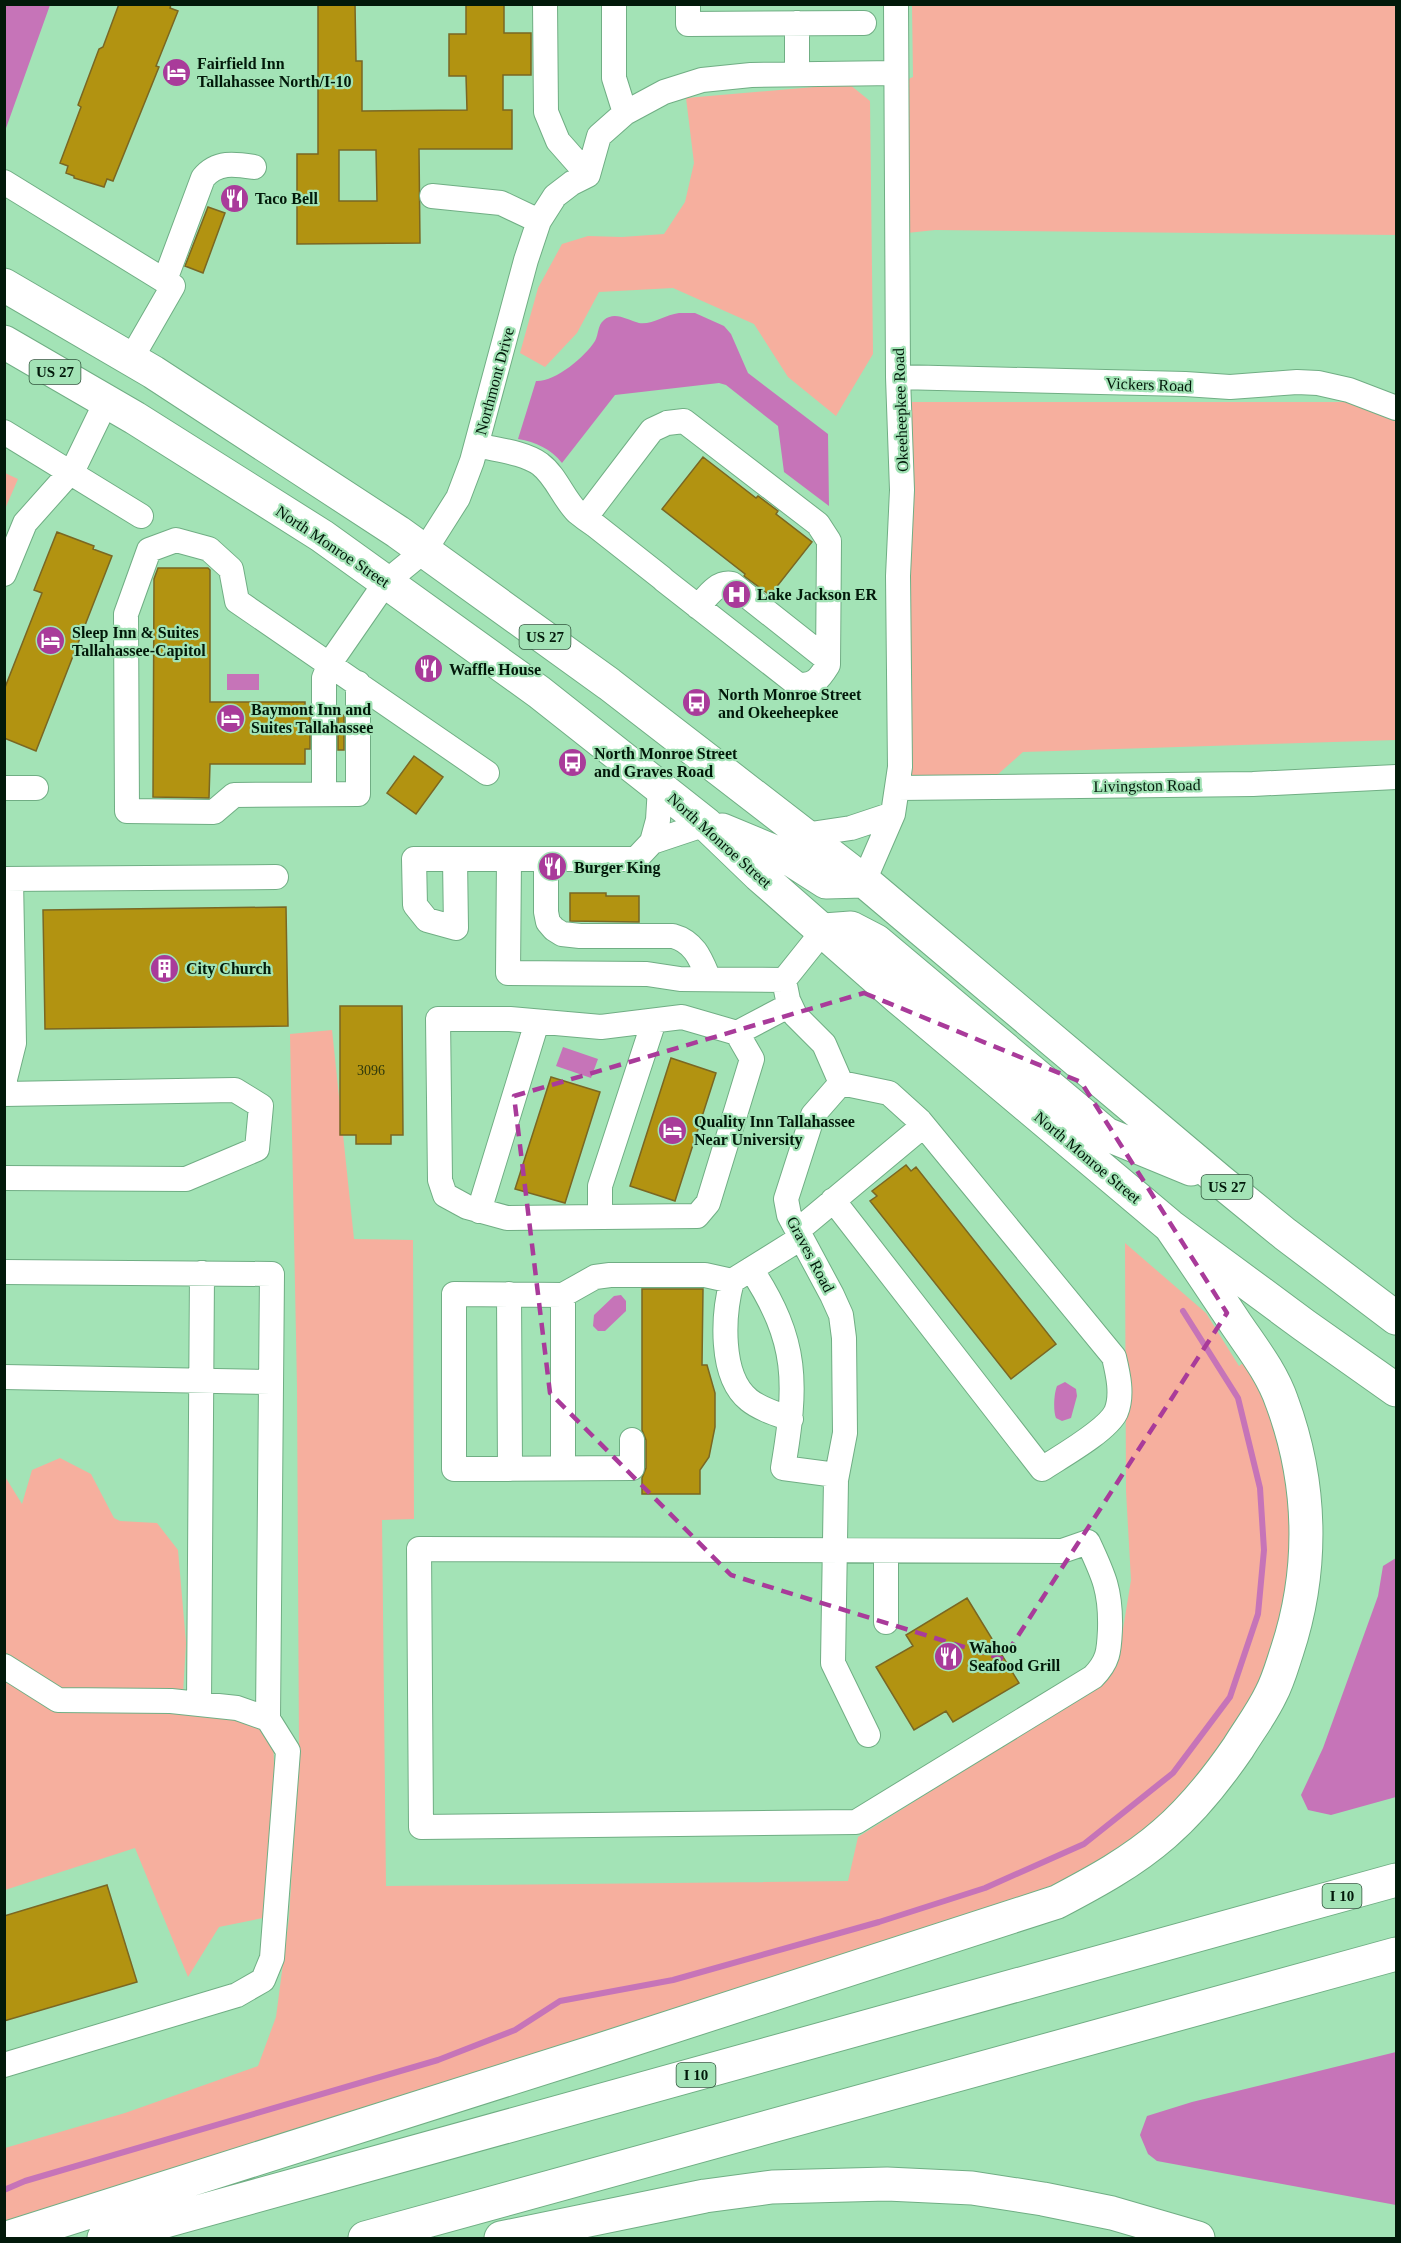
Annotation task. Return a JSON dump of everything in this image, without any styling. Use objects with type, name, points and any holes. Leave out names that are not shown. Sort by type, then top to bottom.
[{"type":"highway","name":"US 27","points":[[4,285],[131,359],[425,550],[609,684],[864,881],[1220,1181],[1285,1234],[1396,1318]]},
{"type":"highway","name":"North Monroe Street","points":[[4,342],[106,402],[322,536],[539,692],[706,824],[759,875],[899,998],[1170,1226],[1396,1390]]},
{"type":"highway","points":[[106,402],[131,359]]},
{"type":"highway","points":[[706,824],[787,857],[826,882],[864,881]]},
{"type":"highway","points":[[824,930],[851,928],[876,941],[1106,1134],[1220,1181]]},
{"type":"highway","points":[[7,2238],[1057,1902],[1102,1879],[1163,1834],[1190,1810],[1220,1775],[1272,1693],[1299,1608],[1307,1531],[1306,1501],[1297,1447],[1282,1400],[1268,1370],[1170,1226]]},
{"type":"highway","name":"I 10","points":[[104,2238],[1396,1880]]},
{"type":"highway","points":[[365,2238],[1396,1954]]},
{"type":"highway","points":[[501,2238],[705,2196],[772,2187],[887,2184],[972,2188],[1043,2199],[1112,2214],[1197,2238]]},
{"type":"street","points":[[545,4],[546,112],[558,141],[588,176]]},
{"type":"street","points":[[614,4],[614,78],[625,112]]},
{"type":"street","points":[[688,4],[688,24],[864,23]]},
{"type":"street","name":"Okeeheepkee Road","points":[[864,881],[893,814],[898,788],[901,714],[898,576],[902,489],[898,377],[896,4]]},
{"type":"street","points":[[797,23],[797,74]]},
{"type":"street","points":[[588,176],[599,135],[625,112],[664,92],[702,80],[751,75],[896,73]]},
{"type":"street","points":[[165,280],[203,178],[208,171],[218,165],[234,164],[254,167]]},
{"type":"street","name":"Northmont Drive","points":[[330,663],[386,582],[425,550],[458,498],[477,445],[526,260],[539,221],[555,196],[572,183],[588,176]]},
{"type":"street","points":[[4,182],[174,286],[131,359]]},
{"type":"street","points":[[432,196],[501,203],[539,221]]},
{"type":"street","name":"Vickers Road","points":[[898,377],[1230,387],[1297,382],[1318,383],[1349,390],[1396,408]]},
{"type":"street","points":[[4,574],[25,523],[70,472],[106,402]]},
{"type":"street","points":[[477,445],[528,458],[540,464],[585,518],[797,684],[806,686],[815,683],[828,665],[829,541],[818,524],[684,421],[667,423],[651,430],[585,518]]},
{"type":"street","points":[[4,432],[141,516]]},
{"type":"street","points":[[358,683],[358,794],[234,795],[214,812],[127,811],[126,614],[149,550],[176,540],[209,549],[231,569],[237,601],[330,663],[487,773]]},
{"type":"street","points":[[698,607],[719,585],[732,584],[828,660]]},
{"type":"street","points":[[324,794],[324,678],[330,663]]},
{"type":"street","name":"Livingston Road","points":[[898,788],[1252,784],[1396,777]]},
{"type":"street","points":[[455,859],[636,860],[652,842],[658,820],[660,787]]},
{"type":"street","points":[[4,788],[36,788]]},
{"type":"street","points":[[804,835],[851,828],[893,814]]},
{"type":"street","points":[[652,842],[706,824]]},
{"type":"street","points":[[509,859],[508,973],[647,974],[680,979],[784,980]]},
{"type":"street","points":[[546,859],[546,912],[548,922],[554,929],[570,936],[673,936],[684,939],[700,958],[709,979]]},
{"type":"street","points":[[4,1083],[9,1045],[8,879],[276,877]]},
{"type":"street","points":[[784,980],[824,930]]},
{"type":"street","points":[[784,980],[795,1015],[824,1044],[841,1083],[889,1093],[923,1126],[1114,1357],[1119,1398],[1115,1413],[1106,1426],[1042,1469],[833,1200]]},
{"type":"street","points":[[737,1033],[790,1005]]},
{"type":"street","points":[[682,1017],[737,1033],[752,1059],[708,1203],[697,1216],[507,1218],[467,1208],[445,1196],[440,1180],[438,1019],[537,1022],[601,1027],[682,1017]]},
{"type":"street","points":[[600,1217],[600,1186],[654,1021]]},
{"type":"street","points":[[480,1211],[537,1022]]},
{"type":"street","name":"Graves Road","points":[[841,1083],[813,1115],[786,1199],[789,1215],[841,1315],[844,1338],[845,1423],[837,1475],[833,1663],[868,1735]]},
{"type":"street","points":[[4,1094],[235,1090],[261,1106],[257,1149],[186,1179],[4,1178]]},
{"type":"street","points":[[791,1419],[762,1408],[748,1399],[734,1382],[728,1360],[726,1310],[741,1275],[799,1234],[833,1200],[923,1126]]},
{"type":"street","points":[[4,1272],[272,1274],[268,1719],[288,1751],[272,1958],[263,1980],[237,1995],[4,2065]]},
{"type":"street","points":[[200,1704],[202,1273]]},
{"type":"street","points":[[632,1440],[632,1468],[454,1469],[454,1294],[563,1295],[595,1277],[610,1275],[741,1275],[769,1298],[782,1327],[791,1361],[791,1419],[783,1468],[837,1475]]},
{"type":"street","points":[[509,1294],[510,1469]]},
{"type":"street","points":[[563,1295],[563,1468]]},
{"type":"street","points":[[4,1377],[271,1382]]},
{"type":"street","points":[[1088,1542],[1102,1573],[1110,1602],[1109,1647],[1104,1665],[1093,1677],[856,1822],[421,1827],[419,1549],[886,1551],[1062,1551],[1088,1542]]},
{"type":"street","points":[[886,1551],[886,1622]]},
{"type":"street","points":[[4,1666],[58,1700],[171,1701],[237,1708],[268,1719]]},
{"type":"highlighted area","points":[[864,993],[1081,1082],[1227,1313],[1003,1659],[731,1575],[550,1393],[514,1096]]},
{"type":"shaded area","points":[[4,5],[50,5],[5,131]]},
{"type":"shaded area","points":[[912,5],[1396,5],[1396,235],[935,230],[907,233],[906,80],[913,77]]},
{"type":"shaded area","points":[[849,84],[870,101],[873,354],[836,416],[788,377],[754,324],[673,288],[599,292],[577,333],[545,367],[520,353],[538,288],[562,244],[588,236],[622,237],[664,234],[685,202],[694,163],[686,98]]},
{"type":"shaded area","points":[[679,313],[695,313],[724,326],[731,334],[748,373],[828,434],[829,506],[784,472],[778,426],[726,385],[719,383],[615,395],[562,463],[543,447],[518,439],[536,381],[552,377],[577,361],[595,341],[604,320],[617,316],[644,323]]},
{"type":"shaded area","points":[[909,402],[1348,402],[1396,421],[1396,740],[1023,752],[996,776],[909,777]]},
{"type":"shaded area","points":[[5,473],[18,479],[5,509]]},
{"type":"shaded area","points":[[227,674],[259,674],[259,690],[227,690]]},
{"type":"shaded area","points":[[332,1030],[354,1239],[413,1240],[414,1519],[382,1520],[386,1886],[848,1881],[858,1837],[1072,1702],[1117,1666],[1131,1580],[1126,1491],[1125,1243],[1206,1313],[1239,1366],[1251,1357],[1295,1482],[1286,1633],[1212,1774],[1089,1876],[5,2226],[5,2148],[125,2113],[258,2066],[276,2017],[289,1918],[299,1749],[297,1386],[290,1034]]},
{"type":"shaded area","points":[[563,1047],[598,1059],[591,1078],[556,1066]]},
{"type":"shaded area","points":[[621,1295],[626,1301],[626,1311],[605,1331],[598,1331],[593,1326],[594,1315],[614,1296]]},
{"type":"shaded area","points":[[1065,1382],[1076,1389],[1077,1396],[1071,1418],[1062,1421],[1056,1418],[1055,1397],[1057,1386]]},
{"type":"shaded area","points":[[60,1458],[91,1474],[114,1518],[120,1521],[157,1523],[178,1550],[186,1643],[182,1710],[214,1712],[273,1730],[275,1801],[268,1917],[219,1927],[188,1977],[135,1848],[5,1890],[4,1475],[22,1504],[32,1470]]},
{"type":"shaded area","points":[[1396,1558],[1396,1797],[1331,1815],[1308,1810],[1301,1795],[1323,1748],[1378,1596],[1383,1566]]},
{"type":"shaded area","points":[[1396,2052],[1396,2205],[1157,2161],[1148,2154],[1140,2135],[1147,2116],[1192,2102]]},
{"type":"building","points":[[119,4],[171,4],[170,8],[178,11],[156,66],[159,67],[113,181],[107,179],[104,187],[74,178],[66,173],[68,166],[60,163],[81,107],[78,105]]},
{"type":"building","points":[[318,4],[355,4],[356,61],[362,61],[362,111],[467,110],[466,76],[449,76],[449,34],[466,34],[466,4],[504,4],[504,33],[531,33],[531,75],[503,75],[503,110],[512,110],[512,149],[419,149],[420,243],[297,244],[297,154],[318,154]],"holes":[[[339,150],[376,150],[377,201],[339,201]]]},
{"type":"building","points":[[208,207],[225,213],[203,273],[185,266]]},
{"type":"building","points":[[703,457],[756,498],[758,496],[778,511],[776,514],[812,542],[771,594],[744,576],[745,574],[662,509]]},
{"type":"building","name":"Sleep Inn & Suites Tallahassee-Capitol","points":[[57,532],[94,546],[93,549],[112,556],[36,751],[4,738],[4,690],[42,593],[34,590]]},
{"type":"building","points":[[158,568],[208,568],[210,570],[210,702],[305,702],[305,715],[310,715],[310,749],[305,749],[305,764],[210,764],[209,798],[153,797],[154,579]]},
{"type":"building","points":[[338,715],[344,715],[344,750],[338,750]]},
{"type":"building","points":[[414,756],[443,777],[416,814],[387,793]]},
{"type":"building","points":[[570,893],[639,896],[639,922],[570,921]]},
{"type":"building","name":"City Church","points":[[286,907],[288,1026],[45,1029],[43,910]]},
{"type":"building","points":[[340,1006],[402,1006],[403,1135],[391,1135],[391,1144],[356,1144],[356,1135],[340,1135]]},
{"type":"building","name":"Quality Inn Tallahassee Near University","points":[[671,1058],[716,1073],[675,1201],[630,1186]]},
{"type":"building","points":[[551,1077],[600,1092],[565,1203],[515,1189]]},
{"type":"building","points":[[906,1165],[911,1171],[916,1167],[1056,1344],[1011,1379],[870,1201],[877,1196],[872,1191]]},
{"type":"building","points":[[642,1289],[703,1289],[702,1365],[707,1365],[715,1393],[715,1427],[709,1457],[700,1470],[700,1494],[642,1494],[642,1478],[646,1468],[646,1440],[642,1430]]},
{"type":"building","name":"Wahoo Seafood Grill","points":[[967,1598],[1019,1683],[953,1722],[946,1711],[914,1730],[876,1667],[913,1646],[906,1635]]},
{"type":"building","points":[[107,1885],[137,1982],[4,2021],[4,1916]]},
{"type":"waterway","points":[[4,2190],[25,2181],[438,2060],[515,2030],[560,2001],[673,1980],[879,1922],[985,1888],[1084,1844],[1173,1773],[1230,1697],[1258,1614],[1264,1550],[1260,1488],[1238,1398],[1183,1311]]},
{"type":"place","name":"Fairfield Inn Tallahassee North/I-10","points":[[176,72]]},
{"type":"place","name":"Taco Bell","points":[[234,198]]},
{"type":"place","name":"Lake Jackson ER","points":[[736,594]]},
{"type":"place","name":"Sleep Inn & Suites Tallahassee-Capitol","points":[[51,641]]},
{"type":"place","name":"Waffle House","points":[[428,669]]},
{"type":"place","name":"North Monroe Street and Okeeheepkee","points":[[697,703]]},
{"type":"place","name":"Baymont Inn and Suites Tallahassee","points":[[230,718]]},
{"type":"place","name":"North Monroe Street and Graves Road","points":[[573,762]]},
{"type":"place","name":"Burger King","points":[[553,867]]},
{"type":"place","name":"City Church","points":[[165,968]]},
{"type":"place","name":"Quality Inn Tallahassee Near University","points":[[673,1130]]},
{"type":"place","name":"Wahoo Seafood Grill","points":[[948,1656]]}]
